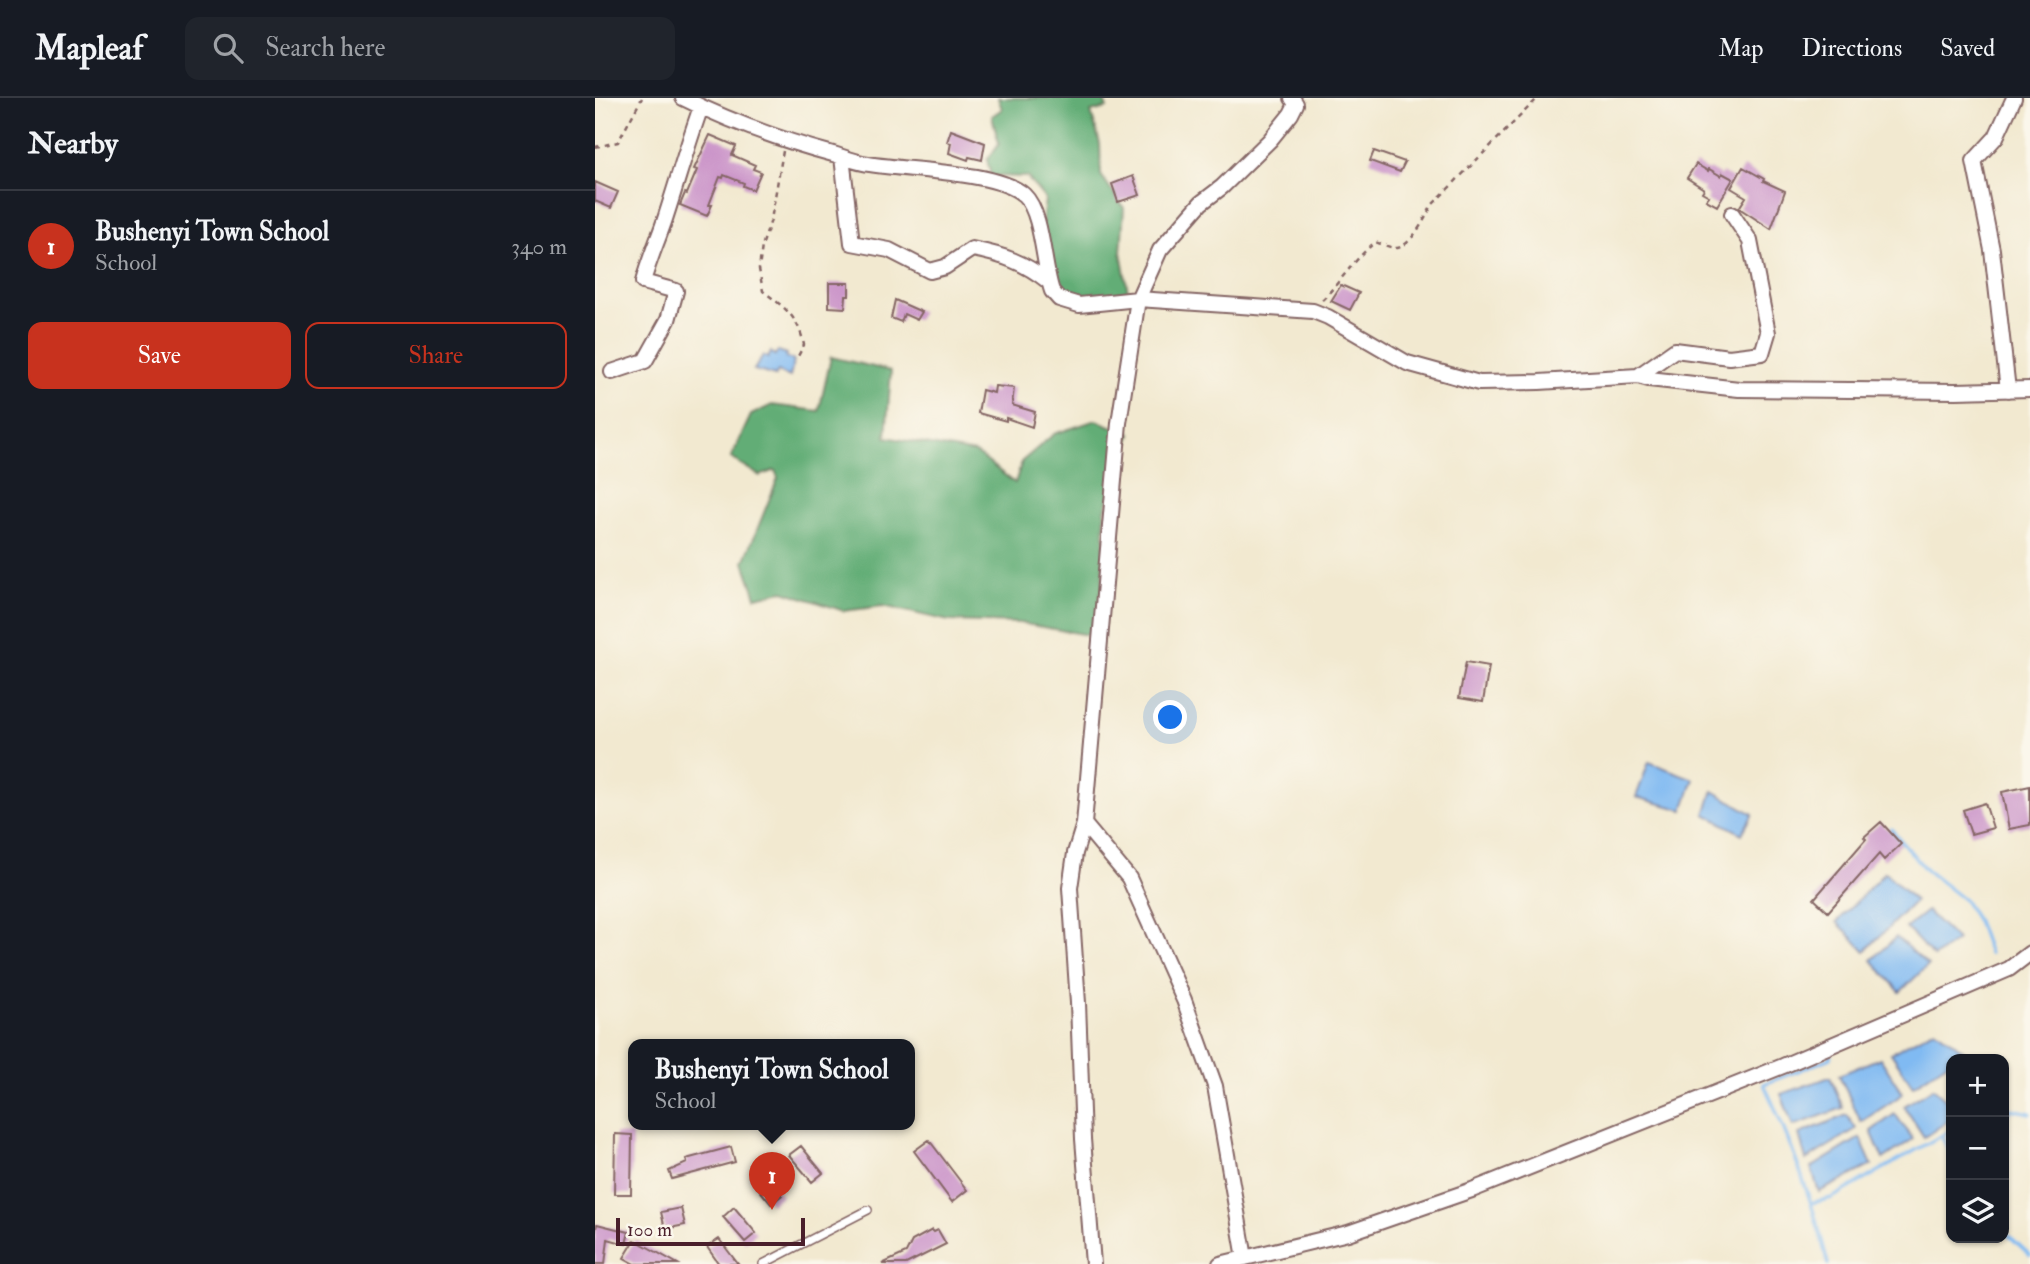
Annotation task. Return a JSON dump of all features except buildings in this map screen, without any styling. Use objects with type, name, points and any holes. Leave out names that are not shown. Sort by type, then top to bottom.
[{"type":"street","points":[[683,98],[785,141],[863,163],[930,170],[1013,187],[1026,197],[1035,216],[1049,282],[1059,299],[1079,305],[1138,299],[1313,310],[1407,363],[1479,383],[1539,383],[1639,376],[1739,389],[2030,389]]},
{"type":"street","points":[[1093,1264],[1083,1139],[1070,888],[1075,853],[1084,824],[1119,423],[1138,299],[1160,250],[1201,203],[1222,187],[1270,140],[1296,104],[1291,98]]},
{"type":"street","points":[[2008,390],[1992,250],[1974,161],[1996,137],[2014,98]]},
{"type":"street","points":[[612,372],[645,361],[668,320],[675,291],[643,282],[650,254],[666,216],[701,107]]},
{"type":"street","points":[[842,157],[852,243],[890,250],[930,271],[945,267],[972,249],[998,254],[1031,268],[1049,282]]},
{"type":"street","points":[[1639,376],[1675,350],[1729,357],[1762,353],[1768,333],[1750,241],[1732,214]]},
{"type":"street","points":[[1084,824],[1129,878],[1184,1000],[1215,1086],[1245,1258]]},
{"type":"street","points":[[1220,1264],[1348,1233],[1472,1190],[1783,1066],[2009,969],[2030,953]]},
{"type":"lane","points":[[763,1264],[868,1210]]},
{"type":"path","points":[[595,147],[618,142],[642,98]]},
{"type":"path","points":[[1313,310],[1340,282],[1348,267],[1375,242],[1395,248],[1402,246],[1422,225],[1431,205],[1538,98]]},
{"type":"path","points":[[785,141],[759,269],[763,291],[784,307],[800,326],[804,345],[797,358]]},
{"type":"green space","points":[[998,98],[1103,98],[1107,108],[1091,112],[1100,144],[1101,175],[1124,208],[1121,252],[1129,297],[1079,299],[1053,286],[1041,231],[1045,199],[1027,177],[991,176],[987,160],[999,144],[992,116],[1002,109]]},
{"type":"green space","points":[[831,357],[891,371],[886,437],[976,453],[1015,483],[1022,461],[1054,434],[1096,420],[1131,434],[1105,510],[1101,628],[1088,635],[1019,623],[949,621],[883,606],[844,611],[783,591],[756,597],[744,562],[778,478],[775,470],[760,476],[731,458],[751,415],[772,405],[819,411]]},
{"type":"water","points":[[778,351],[787,354],[786,357],[794,361],[790,377],[778,372],[775,376],[754,370],[763,355],[768,358],[771,352],[775,355]]},
{"type":"water","points":[[1649,762],[1694,779],[1683,810],[1636,797]]},
{"type":"water","points":[[1713,791],[1753,814],[1742,834],[1705,814]]},
{"type":"water","points":[[1885,872],[1915,901],[1865,951],[1837,922]]},
{"type":"water","points":[[1927,911],[1957,940],[1934,957],[1906,928]]},
{"type":"water","points":[[1896,937],[1928,965],[1900,992],[1872,960]]},
{"type":"water","points":[[1935,1029],[1964,1051],[1960,1054],[1946,1054],[1946,1063],[1913,1086],[1891,1053]]},
{"type":"water","points":[[1880,1058],[1903,1094],[1861,1122],[1839,1075]]},
{"type":"water","points":[[1830,1077],[1843,1108],[1793,1126],[1781,1094]]},
{"type":"water","points":[[1933,1088],[1946,1100],[1946,1122],[1924,1137],[1904,1106]]},
{"type":"water","points":[[1895,1114],[1913,1139],[1883,1159],[1871,1131]]},
{"type":"water","points":[[1847,1115],[1856,1129],[1806,1160],[1799,1134]]},
{"type":"water","points":[[1860,1138],[1872,1165],[1819,1192],[1811,1168]]},
{"type":"waterway","points":[[1891,829],[1926,870],[1964,900],[1977,921],[1989,954]]},
{"type":"waterway","points":[[1828,1264],[1801,1173],[1764,1084],[1831,1058],[1830,1052]]},
{"type":"waterway","points":[[2005,1117],[2011,1109],[2030,1113]]},
{"type":"waterway","points":[[1811,1203],[1832,1198],[1946,1133]]},
{"type":"waterway","points":[[1941,1136],[1946,1145]]},
{"type":"waterway","points":[[2009,1236],[2030,1255]]},
{"type":"place","name":"Bushenyi Town School","points":[[772,1210]]}]
